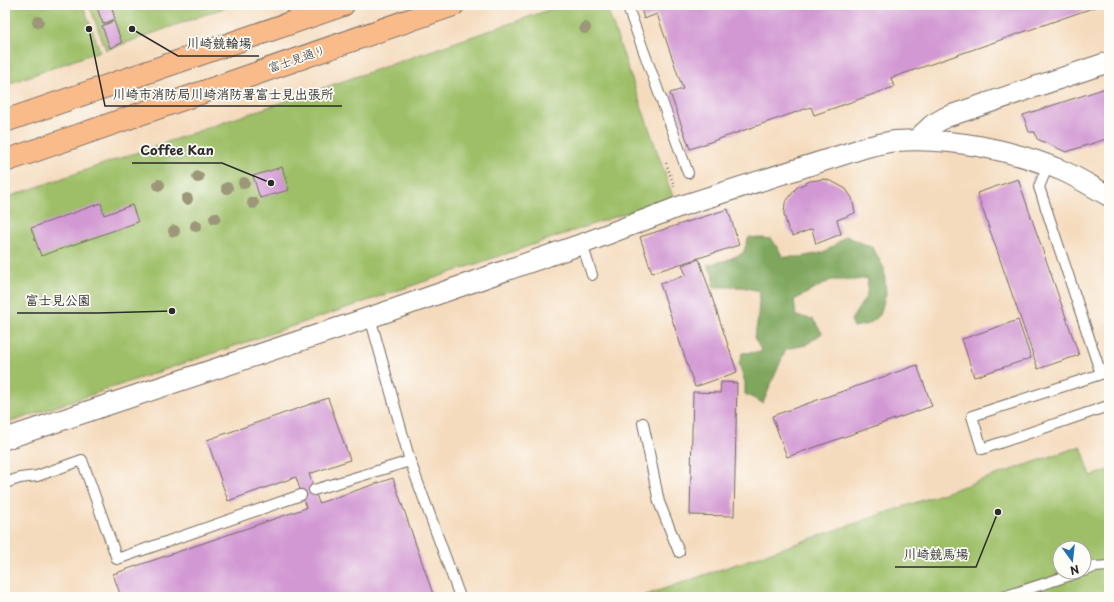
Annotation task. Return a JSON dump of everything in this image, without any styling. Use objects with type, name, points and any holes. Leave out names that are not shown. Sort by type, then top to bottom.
[{"type":"highway","points":[[5,121],[343,5]]},
{"type":"highway","name":"富士見通り","points":[[5,161],[453,5]]},
{"type":"street","points":[[916,140],[932,125],[946,117],[1109,62]]},
{"type":"street","points":[[5,439],[370,317],[582,244],[681,206],[866,147],[895,141],[916,140],[991,148],[1030,158],[1064,172],[1109,196]]},
{"type":"lane","points":[[627,5],[688,173]]},
{"type":"lane","points":[[1048,166],[1039,187],[1101,374],[972,416],[982,449],[1108,406]]},
{"type":"lane","points":[[582,244],[592,275]]},
{"type":"lane","points":[[370,317],[410,461],[460,597]]},
{"type":"lane","points":[[643,422],[659,502],[679,552]]},
{"type":"lane","points":[[5,483],[20,478],[37,476],[82,460],[117,559],[301,495]]},
{"type":"lane","points":[[314,490],[410,461]]},
{"type":"lane","points":[[1092,568],[1109,566]]},
{"type":"lane","points":[[1003,597],[1055,580]]},
{"type":"path","points":[[6,85],[8,90]]},
{"type":"green space","points":[[5,5],[41,5],[42,7],[49,5],[83,5],[100,51],[5,85]]},
{"type":"green space","points":[[89,5],[232,5],[106,50]]},
{"type":"green space","points":[[563,5],[606,5],[673,197],[5,424],[5,198]]},
{"type":"green space","points":[[846,236],[873,248],[884,268],[886,294],[880,315],[869,324],[854,327],[851,320],[867,295],[868,278],[854,280],[831,280],[794,300],[796,316],[813,319],[822,333],[806,345],[786,349],[763,403],[745,394],[745,382],[739,364],[742,353],[762,352],[754,337],[758,320],[760,291],[742,287],[713,287],[714,276],[707,265],[727,260],[743,253],[749,237],[772,239],[783,257],[801,257],[825,252]]},
{"type":"green space","points":[[1081,446],[1091,476],[1109,470],[1109,597],[640,597]]},
{"type":"building","points":[[96,5],[111,5],[115,19],[103,24]]},
{"type":"building","points":[[640,5],[1101,5],[891,78],[894,87],[814,115],[811,107],[690,149],[670,93],[683,89],[657,14],[644,19]]},
{"type":"building","points":[[114,21],[122,43],[110,48],[102,26]]},
{"type":"building","points":[[1109,87],[1109,138],[1066,152],[1037,139],[1035,132],[1029,132],[1023,115]]},
{"type":"building","points":[[282,167],[289,190],[260,198],[253,176]]},
{"type":"building","points":[[825,179],[846,189],[852,198],[855,213],[837,220],[841,234],[816,244],[812,229],[793,236],[788,229],[784,214],[785,203],[797,187],[810,181]]},
{"type":"building","points":[[1018,179],[1079,355],[1038,369],[977,193]]},
{"type":"building","points":[[101,203],[104,215],[132,205],[138,222],[41,256],[31,228]]},
{"type":"building","points":[[728,209],[739,245],[652,273],[640,237]]},
{"type":"building","points":[[699,259],[737,372],[695,387],[660,284],[686,275],[682,265]]},
{"type":"building","points":[[1018,320],[1031,358],[974,377],[962,339]]},
{"type":"building","points":[[917,365],[932,406],[787,457],[772,416]]},
{"type":"building","points":[[721,382],[737,383],[734,516],[690,515],[693,392],[720,393]]},
{"type":"building","points":[[328,398],[350,460],[309,474],[319,503],[393,478],[434,597],[121,597],[113,574],[306,508],[296,477],[228,501],[207,440]]},
{"type":"place","name":"川崎市消防局川崎消防署富士見出張所","points":[[89,29]]},
{"type":"place","name":"川崎競輪場","points":[[132,29]]},
{"type":"place","name":"Coffee Kan","points":[[271,183]]},
{"type":"place","name":"富士見公園","points":[[172,311]]},
{"type":"place","name":"川崎競馬場","points":[[998,512]]}]
